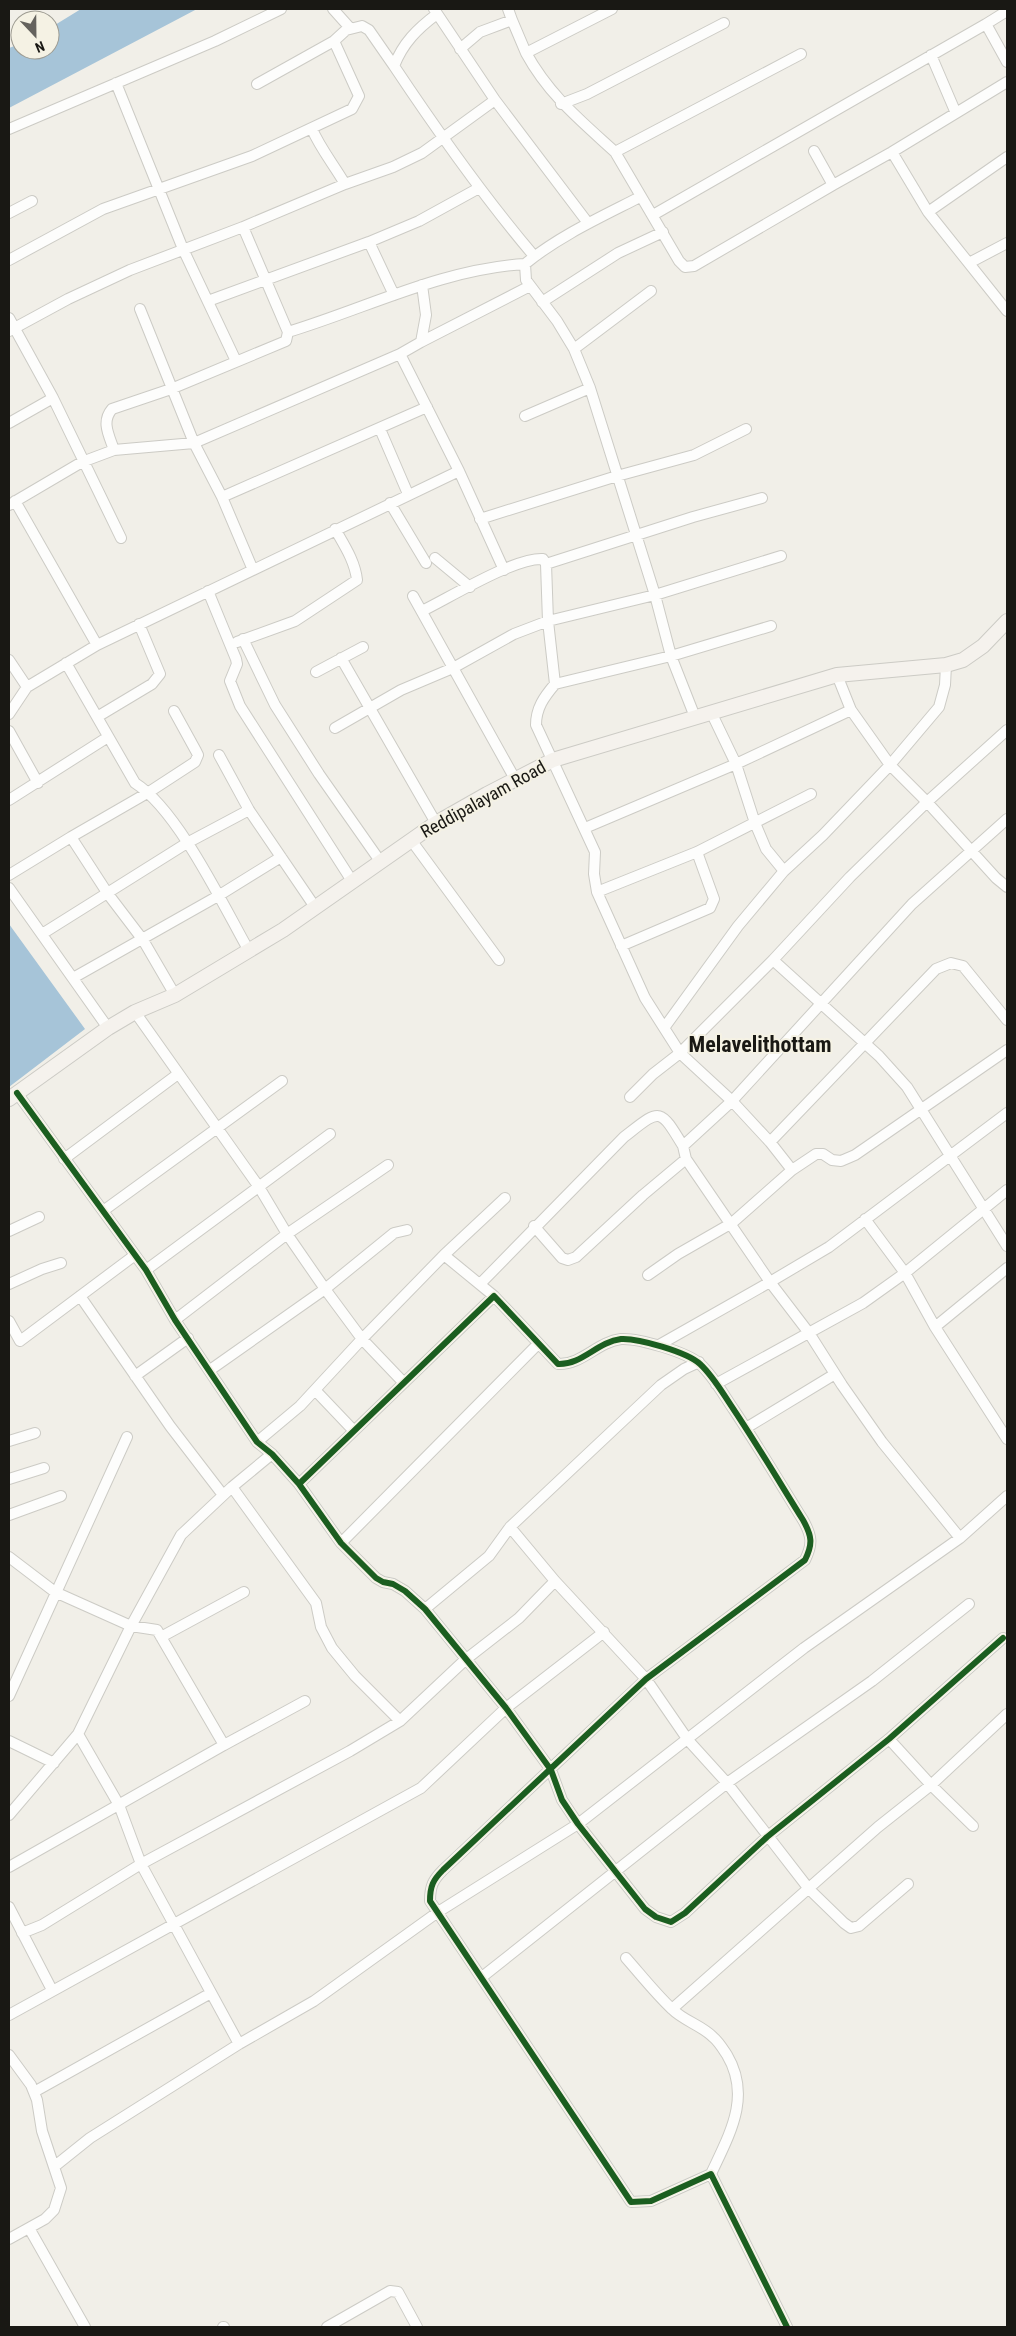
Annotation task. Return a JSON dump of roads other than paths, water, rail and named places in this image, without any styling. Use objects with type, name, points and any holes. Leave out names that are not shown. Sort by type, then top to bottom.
[{"type":"main road","name":"Reddipalayam Road","points":[[13,1096],[108,1028],[135,1012],[175,995],[283,930],[436,823],[553,760],[837,675],[946,665],[963,660],[983,646],[1007,621]]},
{"type":"street","points":[[9,129],[215,41],[281,9]]},
{"type":"street","points":[[333,9],[341,18],[346,30]]},
{"type":"street","points":[[508,9],[526,53],[538,74],[561,104],[615,152],[640,197],[653,215],[679,261],[685,267],[694,266],[892,152],[955,111],[1007,82]]},
{"type":"street","points":[[526,53],[612,9]]},
{"type":"street","points":[[653,215],[1007,11]]},
{"type":"street","points":[[394,66],[409,38],[435,12],[496,100],[588,223]]},
{"type":"street","points":[[460,49],[480,32],[512,20]]},
{"type":"street","points":[[561,104],[587,94],[724,23]]},
{"type":"street","points":[[986,24],[1007,62]]},
{"type":"street","points":[[257,84],[334,41],[346,30],[362,26],[369,30],[442,138],[479,188],[534,256]]},
{"type":"street","points":[[9,260],[103,209],[252,156],[352,109],[359,96],[334,41]]},
{"type":"street","points":[[615,152],[801,54]]},
{"type":"street","points":[[931,55],[955,111]]},
{"type":"street","points":[[116,83],[183,249],[236,361]]},
{"type":"street","points":[[11,330],[68,299],[130,270],[243,227],[345,184],[393,167],[422,153],[496,100]]},
{"type":"street","points":[[312,129],[345,184]]},
{"type":"street","points":[[814,151],[833,185]]},
{"type":"street","points":[[892,152],[928,212],[1007,311]]},
{"type":"street","points":[[928,212],[1007,157]]},
{"type":"street","points":[[208,301],[369,242],[418,221],[479,188]]},
{"type":"street","points":[[288,332],[338,317],[422,285],[483,269],[524,264],[588,223],[640,197]]},
{"type":"street","points":[[9,213],[32,201]]},
{"type":"street","points":[[114,450],[106,425],[106,416],[112,409],[171,389],[286,341],[288,332],[268,280],[243,227]]},
{"type":"street","points":[[542,302],[618,253],[662,232]]},
{"type":"street","points":[[369,242],[394,295]]},
{"type":"street","points":[[969,263],[1007,243]]},
{"type":"street","points":[[524,264],[526,280],[557,321],[574,349],[590,388],[655,595],[671,656],[695,717]]},
{"type":"street","points":[[421,342],[426,315],[422,285]]},
{"type":"street","points":[[97,644],[12,503],[82,462],[114,450],[194,443],[400,354],[530,286]]},
{"type":"street","points":[[574,349],[651,291]]},
{"type":"street","points":[[140,309],[194,443],[222,497],[253,570]]},
{"type":"street","points":[[9,318],[11,330],[53,398],[120,538]]},
{"type":"street","points":[[400,354],[459,471],[504,570]]},
{"type":"street","points":[[525,416],[590,388]]},
{"type":"street","points":[[9,423],[53,398]]},
{"type":"street","points":[[222,497],[427,407]]},
{"type":"street","points":[[380,429],[408,494]]},
{"type":"street","points":[[480,519],[617,476],[694,455],[746,429]]},
{"type":"street","points":[[9,714],[27,687],[97,644],[459,471]]},
{"type":"street","points":[[546,564],[636,534],[762,498]]},
{"type":"street","points":[[390,503],[431,560],[470,587]]},
{"type":"street","points":[[230,645],[295,621],[356,580],[356,571],[348,550],[335,529]]},
{"type":"street","points":[[335,728],[401,690],[453,668],[514,634],[548,621],[655,595],[781,556]]},
{"type":"street","points":[[422,612],[504,570],[536,559],[543,559],[546,564],[548,621],[555,684]]},
{"type":"street","points":[[208,591],[237,664],[230,681],[240,706],[352,881]]},
{"type":"street","points":[[413,596],[515,779]]},
{"type":"street","points":[[97,717],[152,684],[160,674],[139,624]]},
{"type":"street","points":[[771,626],[671,656],[555,684],[544,697],[536,713],[536,725],[586,828],[595,852],[594,874],[597,892],[645,998],[680,1053],[732,1101],[770,1142],[792,1170]]},
{"type":"street","points":[[243,639],[275,705],[319,774],[380,861]]},
{"type":"street","points":[[316,672],[363,646]]},
{"type":"street","points":[[341,658],[436,823]]},
{"type":"street","points":[[9,660],[27,687]]},
{"type":"street","points":[[66,663],[135,784],[149,792],[187,843],[249,951]]},
{"type":"street","points":[[664,1028],[738,926],[784,871],[824,835],[890,765],[939,707],[945,685],[946,665]]},
{"type":"street","points":[[837,675],[851,710],[890,765],[927,802],[996,878],[1007,887]]},
{"type":"street","points":[[586,828],[736,764],[851,710]]},
{"type":"street","points":[[10,873],[192,765],[198,759],[196,751],[174,711]]},
{"type":"street","points":[[712,712],[736,764],[755,823],[766,849],[784,871]]},
{"type":"street","points":[[630,1096],[653,1074],[680,1053],[773,960],[850,877],[927,802],[1007,730]]},
{"type":"street","points":[[9,731],[38,783]]},
{"type":"street","points":[[9,800],[108,737]]},
{"type":"street","points":[[219,755],[249,810],[315,907]]},
{"type":"street","points":[[597,892],[697,852],[811,794]]},
{"type":"street","points":[[42,934],[187,843],[249,810]]},
{"type":"street","points":[[683,1146],[732,1101],[912,904],[1007,818]]},
{"type":"street","points":[[71,837],[108,894],[143,940],[175,995]]},
{"type":"street","points":[[411,840],[500,960]]},
{"type":"street","points":[[622,946],[710,908],[714,899],[697,852]]},
{"type":"street","points":[[73,978],[143,940],[281,857]]},
{"type":"street","points":[[9,888],[108,1028]]},
{"type":"street","points":[[773,960],[865,1043],[907,1088],[1007,1246]]},
{"type":"street","points":[[770,1142],[936,968],[951,963],[963,966],[1007,1020]]},
{"type":"street","points":[[135,1012],[259,1187],[287,1234],[325,1288],[362,1339],[404,1383]]},
{"type":"street","points":[[648,1275],[678,1254],[732,1223],[792,1170],[816,1154],[823,1154],[832,1160],[841,1161],[855,1155],[1007,1050]]},
{"type":"street","points":[[64,1159],[178,1074]]},
{"type":"street","points":[[103,1211],[282,1081]]},
{"type":"street","points":[[13,1096],[64,1159],[136,1255],[175,1320],[257,1442],[272,1454],[299,1484],[341,1543],[376,1578],[405,1591],[425,1609],[506,1708],[551,1770],[562,1800],[578,1824],[645,1909],[656,1918],[672,1922],[685,1912],[767,1837],[889,1739],[1003,1638]]},
{"type":"street","points":[[660,1345],[829,1247],[1007,1113]]},
{"type":"street","points":[[480,1284],[534,1226],[624,1137],[648,1118],[658,1116],[667,1119],[683,1146],[686,1159],[732,1223],[770,1282],[809,1333],[882,1442],[960,1538]]},
{"type":"street","points":[[146,1270],[330,1134]]},
{"type":"street","points":[[534,1226],[562,1258],[568,1260],[576,1256],[649,1189],[686,1159]]},
{"type":"street","points":[[175,1320],[287,1234],[388,1166]]},
{"type":"street","points":[[716,1384],[847,1313],[905,1273],[1007,1190]]},
{"type":"street","points":[[257,1442],[300,1406],[444,1255],[505,1198]]},
{"type":"street","points":[[9,1231],[38,1217]]},
{"type":"street","points":[[865,1219],[905,1273],[935,1327],[1007,1439]]},
{"type":"street","points":[[210,1370],[325,1288],[394,1234],[407,1230]]},
{"type":"street","points":[[9,1321],[20,1341],[136,1255]]},
{"type":"street","points":[[444,1255],[494,1296],[558,1364],[578,1361],[605,1344],[620,1339],[660,1345],[699,1362],[746,1428],[811,1534],[812,1547],[805,1560],[646,1679],[432,1881],[430,1901],[631,2202],[651,2201],[712,2174],[732,2126],[738,2106],[732,2065],[713,2036],[684,2019],[672,2009],[626,1958]]},
{"type":"street","points":[[9,1284],[42,1269],[61,1263]]},
{"type":"street","points":[[935,1327],[1007,1268]]},
{"type":"street","points":[[80,1296],[170,1426],[223,1495]]},
{"type":"street","points":[[299,1484],[494,1296]]},
{"type":"street","points":[[135,1376],[188,1338]]},
{"type":"street","points":[[341,1543],[538,1344]]},
{"type":"street","points":[[425,1609],[489,1556],[510,1527],[661,1386],[684,1369],[699,1362]]},
{"type":"street","points":[[746,1428],[835,1374]]},
{"type":"street","points":[[315,1390],[354,1431]]},
{"type":"street","points":[[9,1441],[35,1433]]},
{"type":"street","points":[[9,1696],[127,1437]]},
{"type":"street","points":[[9,1815],[78,1734],[131,1626],[182,1535],[223,1495],[272,1454]]},
{"type":"street","points":[[9,1479],[44,1468]]},
{"type":"street","points":[[232,1487],[316,1603],[321,1627],[332,1648],[355,1676],[400,1721]]},
{"type":"street","points":[[9,1515],[61,1496]]},
{"type":"street","points":[[55,2166],[90,2138],[239,2044],[314,2001],[438,1912],[578,1824],[804,1648],[960,1538],[1007,1496]]},
{"type":"street","points":[[510,1527],[555,1581],[646,1679],[688,1740],[727,1783],[809,1889],[844,1924],[852,1928],[859,1926],[908,1884]]},
{"type":"street","points":[[9,1557],[55,1592],[131,1626],[157,1630],[224,1745]]},
{"type":"street","points":[[22,1933],[42,1926],[141,1864],[350,1751],[400,1721],[465,1660],[519,1618],[555,1581]]},
{"type":"street","points":[[161,1637],[244,1592]]},
{"type":"street","points":[[482,1978],[727,1783],[872,1681],[970,1604]]},
{"type":"street","points":[[9,2015],[421,1788],[506,1708],[604,1632]]},
{"type":"street","points":[[9,1867],[305,1701]]},
{"type":"street","points":[[672,2009],[878,1828],[931,1785],[1007,1714]]},
{"type":"street","points":[[78,1734],[119,1805],[141,1864],[239,2044]]},
{"type":"street","points":[[889,1739],[931,1785],[974,1826]]},
{"type":"street","points":[[9,1741],[54,1763]]},
{"type":"street","points":[[9,1907],[52,1990]]},
{"type":"street","points":[[34,2092],[211,1993]]},
{"type":"street","points":[[9,2055],[34,2092],[42,2131],[61,2188],[54,2210],[44,2219],[9,2239]]},
{"type":"street","points":[[712,2174],[787,2327]]},
{"type":"street","points":[[29,2228],[84,2327]]},
{"type":"street","points":[[327,2327],[390,2291],[398,2292],[417,2327]]},
{"type":"water","points":[[81,9],[197,9],[9,108],[9,48],[10,60],[60,60],[60,22]]},
{"type":"water","points":[[9,924],[85,1029],[9,1087]]},
{"type":"district","name":"Melavelithottam","points":[[760,1044]]}]
